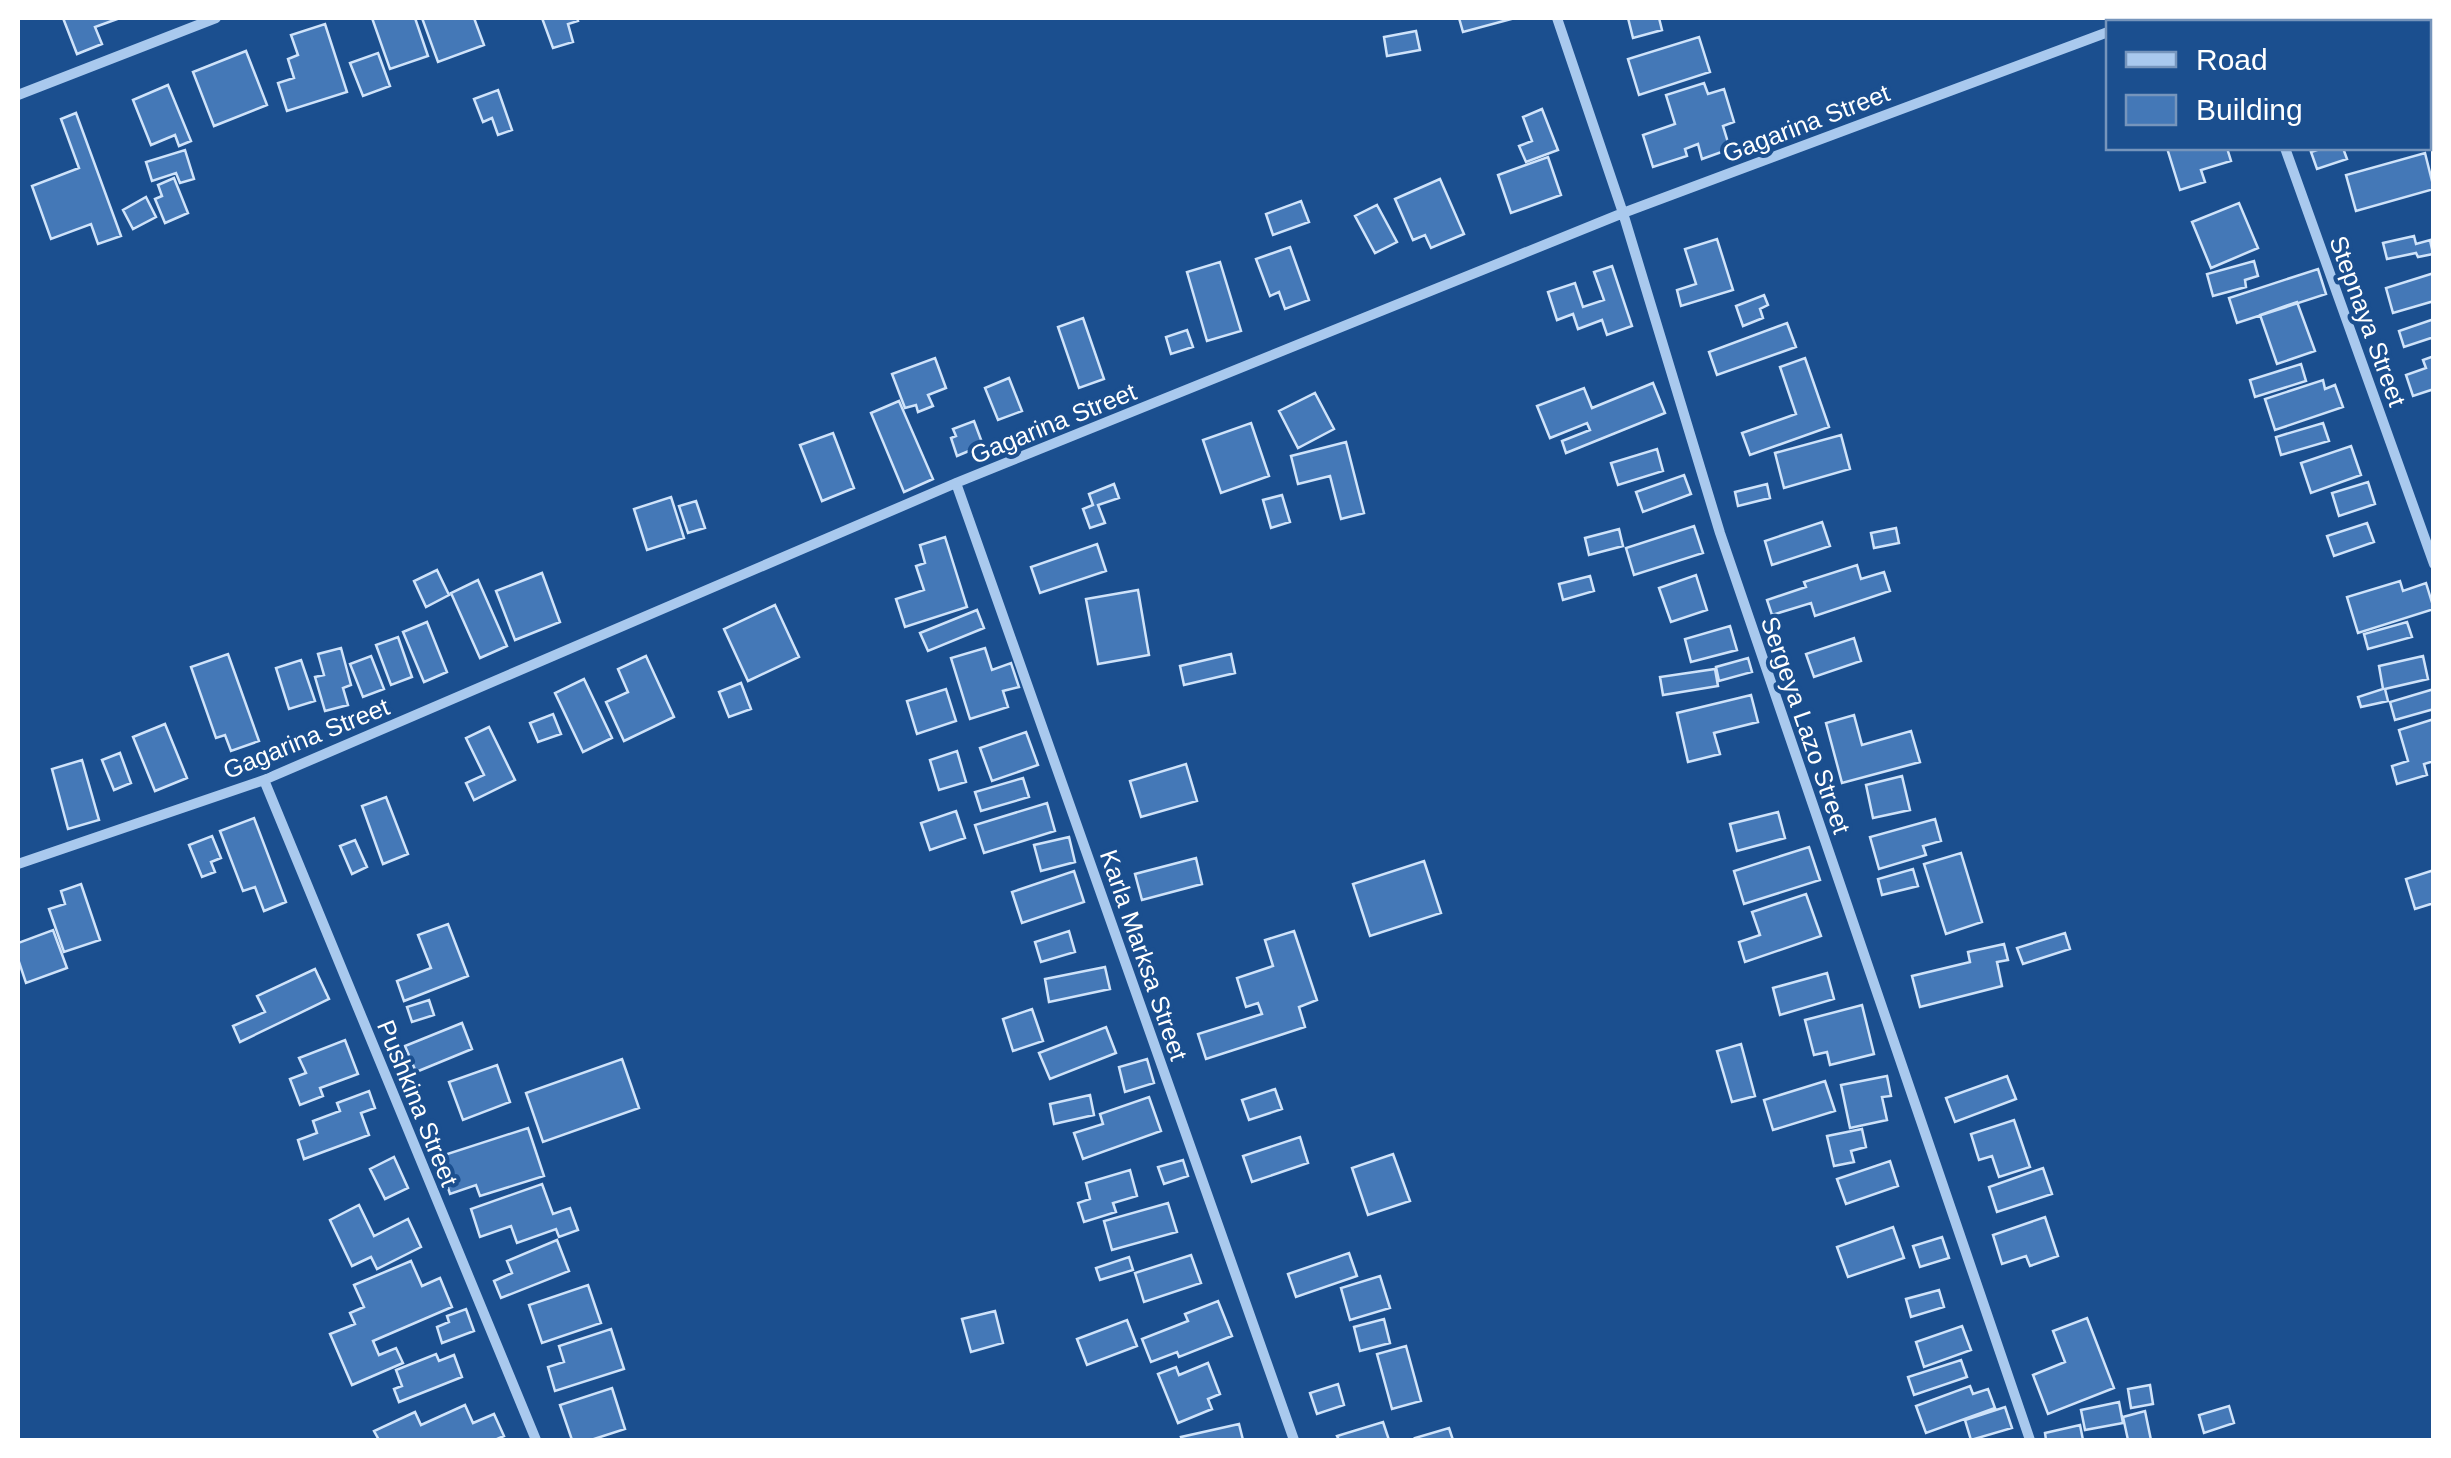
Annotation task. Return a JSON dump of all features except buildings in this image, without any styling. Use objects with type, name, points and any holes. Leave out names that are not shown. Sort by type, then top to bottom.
[{"type":"street","points":[[18,95],[216,18]]},
{"type":"street","name":"Sergeya Lazo Street","points":[[1558,18],[1623,213],[1720,533],[2030,1440]]},
{"type":"street","name":"Gagarina Street","points":[[18,864],[264,780],[956,483],[1623,213],[2106,33]]},
{"type":"street","name":"Stepnaya Street","points":[[2286,150],[2434,564]]},
{"type":"street","name":"Karla Marksa Street","points":[[956,483],[1294,1440]]},
{"type":"street","name":"Pushkina Street","points":[[264,780],[536,1440]]}]
